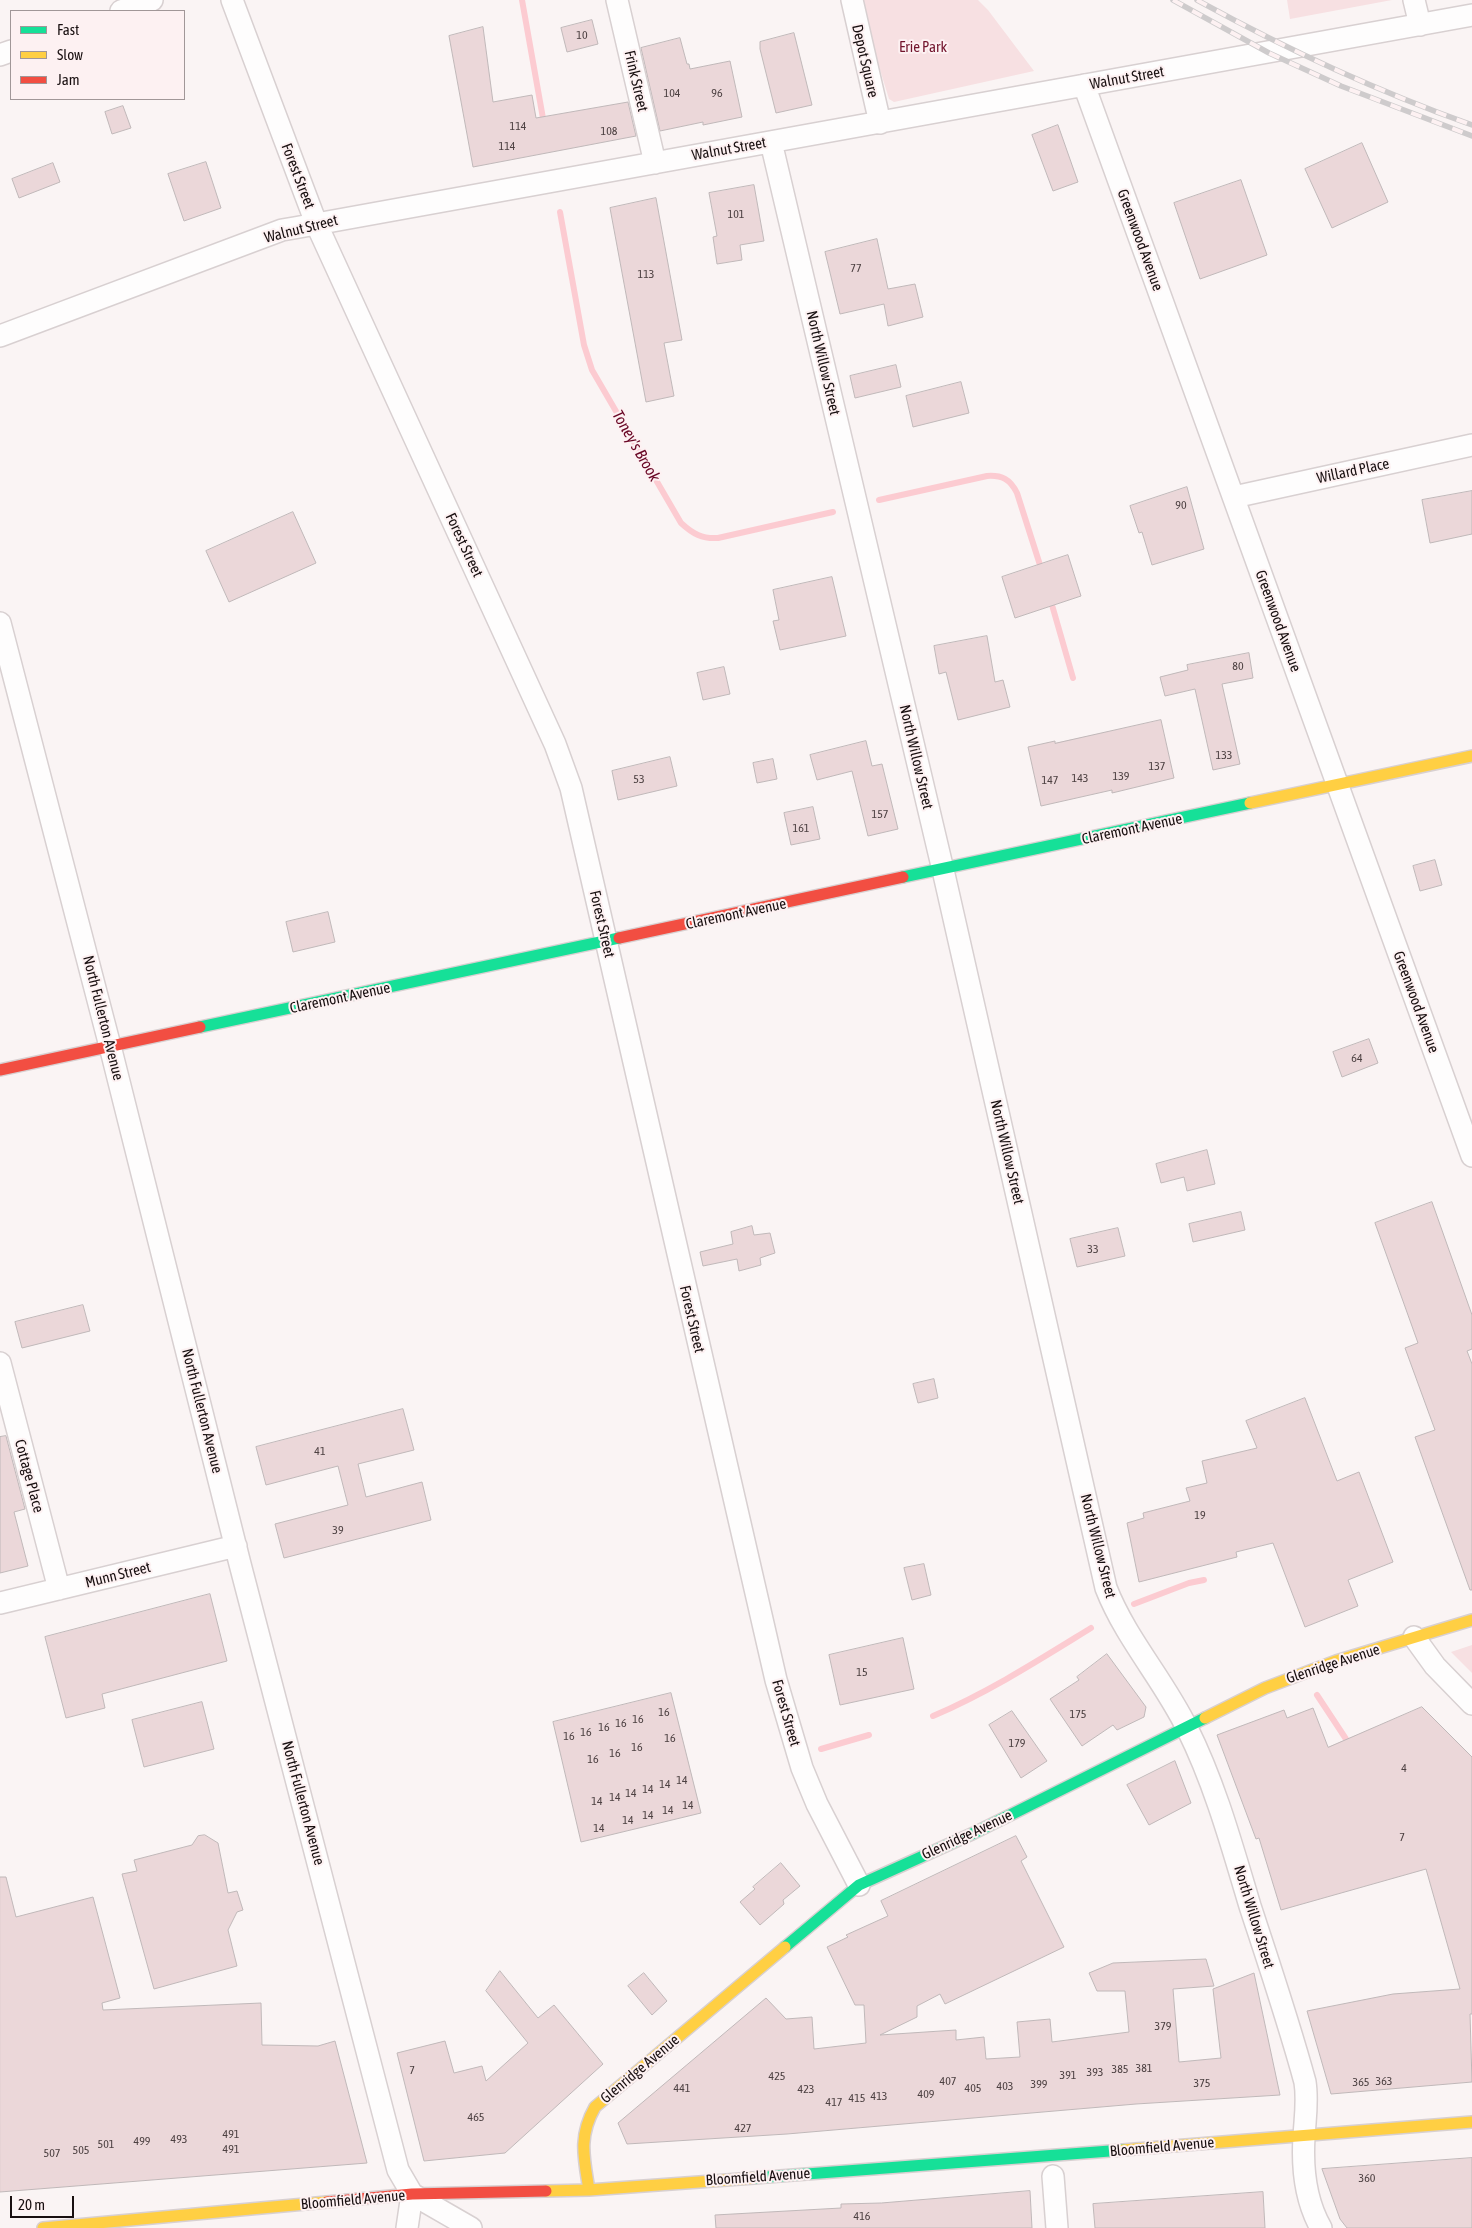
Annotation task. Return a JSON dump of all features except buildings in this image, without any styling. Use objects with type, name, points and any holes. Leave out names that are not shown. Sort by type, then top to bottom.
[{"type":"street","points":[[124,10],[152,0]]},
{"type":"street","name":"Forest Street","points":[[232,0],[316,223],[555,744],[571,788],[776,1680],[802,1768],[817,1804],[859,1885]]},
{"type":"street","name":"Frink Street","points":[[617,0],[655,163]]},
{"type":"street","name":"Depot Square","points":[[852,0],[880,123]]},
{"type":"street","points":[[1414,0],[1420,25]]},
{"type":"street","name":"Walnut Street","points":[[0,336],[282,230],[1472,15]]},
{"type":"street","name":"Greenwood Avenue","points":[[1084,85],[1472,1156]]},
{"type":"street","name":"North Willow Street","points":[[771,142],[943,870],[1106,1588],[1115,1612],[1187,1727],[1201,1758],[1237,1861],[1301,2067],[1308,2097],[1304,2136],[1304,2166],[1307,2196],[1321,2228]]},
{"type":"street","name":"Willard Place","points":[[1234,497],[1472,446]]},
{"type":"street","name":"North Fullerton Avenue","points":[[0,623],[398,2170],[412,2194]]},
{"type":"street","name":"Claremont Avenue","points":[[0,1070],[1472,756]]},
{"type":"street","name":"Cottage Place","points":[[0,1362],[59,1589]]},
{"type":"street","name":"Munn Street","points":[[0,1604],[236,1546]]},
{"type":"street","name":"Glenridge Avenue","points":[[589,2190],[582,2136],[586,2120],[595,2107],[859,1885],[974,1833],[1265,1688],[1302,1672],[1472,1620]]},
{"type":"street","points":[[1414,1637],[1434,1666],[1472,1704]]},
{"type":"street","name":"Bloomfield Avenue","points":[[43,2228],[412,2194],[589,2190],[1472,2122]]},
{"type":"street","points":[[1053,2176],[1057,2228]]},
{"type":"street","points":[[407,2228],[412,2194],[471,2228]]},
{"type":"green space","name":"Erie Park","points":[[862,0],[978,0],[988,10],[1034,71],[894,102],[889,99],[874,50]]},
{"type":"green space","points":[[1287,0],[1392,0],[1290,19]]},
{"type":"green space","points":[[1472,1645],[1472,1673],[1451,1652]]},
{"type":"waterway","name":"Toney's Brook","points":[[522,0],[544,124]]},
{"type":"waterway","name":"Toney's Brook","points":[[560,212],[584,345],[592,370],[681,523],[698,535],[707,538],[718,538],[833,512]]},
{"type":"waterway","name":"Toney's Brook","points":[[879,500],[987,476],[1001,477],[1008,481],[1017,493],[1040,565]]},
{"type":"waterway","name":"Toney's Brook","points":[[1052,605],[1073,678]]},
{"type":"waterway","points":[[1134,1604],[1189,1583],[1204,1580]]},
{"type":"waterway","points":[[933,1716],[994,1686],[1091,1628]]},
{"type":"waterway","points":[[1317,1695],[1346,1739]]},
{"type":"waterway","points":[[821,1749],[869,1735]]},
{"type":"railway","points":[[1173,0],[1269,53],[1341,86],[1472,136]]},
{"type":"railway","points":[[1197,0],[1332,68],[1401,98],[1472,125]]},
{"type":"traffic: fast","points":[[903,877],[1250,803]]},
{"type":"traffic: fast","points":[[200,1027],[619,938]]},
{"type":"traffic: fast","points":[[785,1947],[859,1885],[974,1833],[1205,1718]]},
{"type":"traffic: fast","points":[[754,2178],[1123,2150]]},
{"type":"traffic: slow","points":[[1250,803],[1472,756]]},
{"type":"traffic: slow","points":[[1205,1718],[1265,1688],[1336,1661],[1472,1620]]},
{"type":"traffic: slow","points":[[589,2190],[584,2158],[584,2138],[595,2107],[785,1947]]},
{"type":"traffic: slow","points":[[1123,2150],[1472,2122]]},
{"type":"traffic: slow","points":[[546,2191],[589,2190],[754,2178]]},
{"type":"traffic: slow","points":[[43,2228],[327,2202]]},
{"type":"traffic: jam","points":[[619,938],[903,877]]},
{"type":"traffic: jam","points":[[0,1070],[200,1027]]},
{"type":"traffic: jam","points":[[327,2202],[412,2194],[546,2191]]}]
